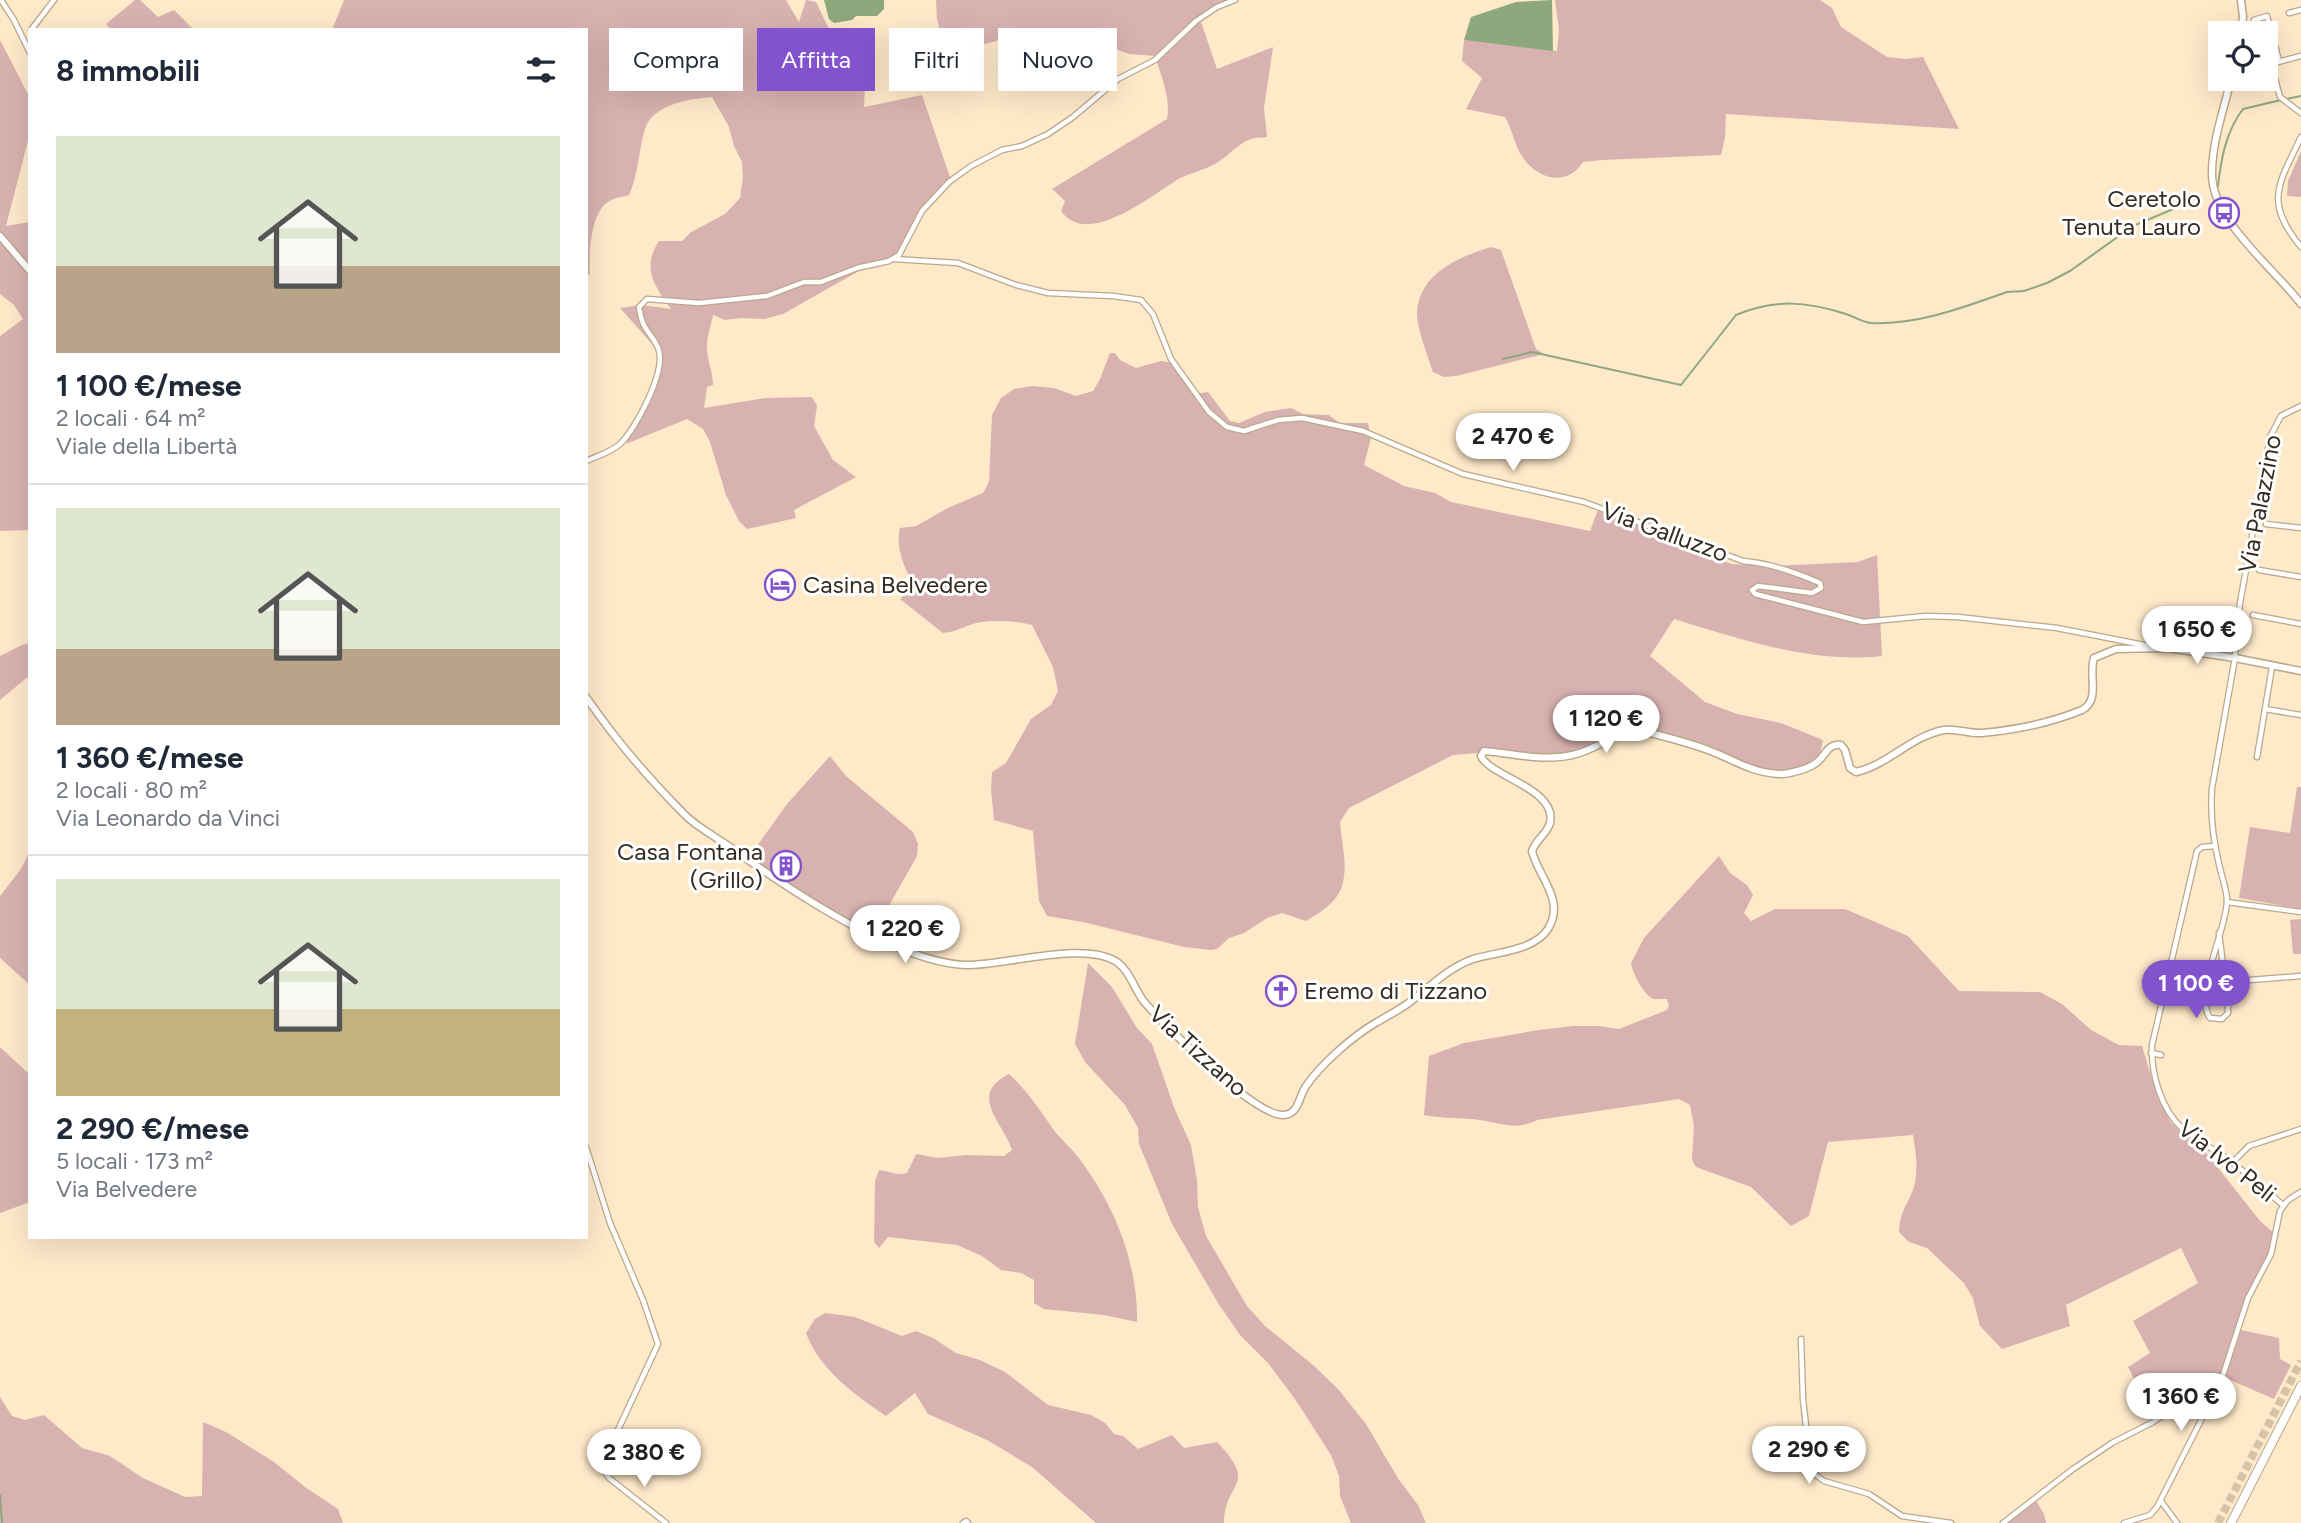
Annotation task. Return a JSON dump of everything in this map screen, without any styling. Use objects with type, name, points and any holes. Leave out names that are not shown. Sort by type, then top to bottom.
[{"type":"highway","points":[[2231,1523],[2301,1386]]},
{"type":"street","points":[[1,0],[28,46]]},
{"type":"street","points":[[32,28],[54,0]]},
{"type":"street","points":[[588,460],[610,451],[631,431],[650,396],[659,372],[660,352],[642,322],[639,307],[647,299],[699,303],[767,296],[804,282],[821,282],[857,268],[894,259],[899,255],[922,211],[949,182],[971,166],[1002,150],[1022,146],[1048,134],[1118,79],[1155,60],[1196,21],[1217,7],[1236,0]]},
{"type":"street","points":[[2241,0],[2242,21]]},
{"type":"street","points":[[2289,13],[2301,10]]},
{"type":"street","points":[[2254,21],[2267,16],[2268,21]]},
{"type":"street","points":[[26,41],[28,36]]},
{"type":"street","points":[[2278,57],[2279,61],[2301,56]]},
{"type":"street","points":[[2229,91],[2212,164],[2212,180],[2219,205],[2229,221],[2300,300]]},
{"type":"street","points":[[2277,91],[2280,97],[2301,113]]},
{"type":"street","points":[[2301,137],[2286,167],[2278,196],[2279,214],[2283,224],[2301,247]]},
{"type":"street","points":[[0,236],[28,269]]},
{"type":"street","name":"Via Galluzzo","points":[[894,259],[958,263],[1016,285],[1048,293],[1141,300],[1153,314],[1171,359],[1209,412],[1227,427],[1244,430],[1278,420],[1302,418],[1363,431],[1463,474],[1584,502],[1743,561],[1765,563],[1804,576],[1820,583],[1821,588],[1812,593],[1758,586],[1752,590],[1755,594],[1863,622],[1926,616],[1958,617],[2057,628],[2160,648]]},
{"type":"street","name":"Via Palazzino","points":[[2227,902],[2215,846],[2210,807],[2212,788],[2235,658],[2240,603],[2270,437],[2281,416],[2301,406]]},
{"type":"street","points":[[2266,524],[2301,528]]},
{"type":"street","points":[[2259,569],[2301,577]]},
{"type":"street","points":[[2253,615],[2301,624]]},
{"type":"street","name":"Via Tizzano","points":[[588,700],[620,742],[687,817],[776,880],[855,926],[935,961],[967,965],[991,964],[1007,960],[1086,954],[1115,961],[1123,968],[1144,1002],[1200,1060],[1249,1098],[1272,1113],[1283,1116],[1291,1113],[1297,1106],[1306,1086],[1338,1051],[1367,1028],[1409,1003],[1451,969],[1473,959],[1528,944],[1549,929],[1553,898],[1532,851],[1549,825],[1549,809],[1527,788],[1485,764],[1481,756],[1483,751],[1549,758],[1565,756],[1593,747],[1628,729],[1634,729],[1708,750],[1740,765],[1777,774],[1815,764],[1830,747],[1841,745],[1850,768],[1856,772],[1871,767],[1923,737],[1943,730],[1990,732],[2045,723],[2087,708],[2093,695],[2091,667],[2094,658],[2116,649],[2179,649],[2301,671]]},
{"type":"street","points":[[2257,757],[2272,667]]},
{"type":"street","points":[[2265,709],[2301,715]]},
{"type":"street","name":"Via Ivo Peli","points":[[2215,846],[2202,847],[2197,851],[2151,1053],[2158,1085],[2173,1119],[2283,1205]]},
{"type":"street","points":[[2219,933],[2228,1013],[2222,1019],[2210,1018],[2206,1010],[2207,987],[2219,933],[2227,902],[2301,912]]},
{"type":"street","points":[[2225,982],[2301,976]]},
{"type":"street","points":[[2151,1053],[2161,1055]]},
{"type":"street","points":[[2232,1163],[2249,1146],[2301,1129]]},
{"type":"street","points":[[588,1153],[610,1223],[658,1343],[604,1460],[604,1470],[609,1478],[666,1523]]},
{"type":"street","points":[[2124,1523],[2150,1515],[2161,1501],[2223,1374],[2248,1298],[2271,1254],[2277,1217],[2283,1205],[2301,1192]]},
{"type":"street","points":[[1801,1339],[1803,1399],[1809,1454],[1814,1473],[1824,1481],[1870,1494],[1902,1516],[1951,1523]]},
{"type":"street","points":[[2003,1523],[2102,1450],[2153,1422],[2223,1374]]},
{"type":"street","points":[[2161,1501],[2177,1523]]},
{"type":"shaded area","points":[[135,0],[140,0],[158,17],[174,10],[192,28],[109,28],[106,24]]},
{"type":"shaded area","points":[[344,0],[786,0],[799,22],[806,0],[816,2],[829,28],[757,28],[757,91],[865,91],[864,107],[922,95],[951,180],[933,194],[916,215],[899,254],[889,261],[859,271],[783,314],[764,319],[725,320],[713,315],[707,350],[713,385],[707,387],[704,408],[766,398],[812,397],[817,406],[814,426],[833,460],[856,477],[794,510],[796,518],[747,529],[739,521],[726,495],[710,442],[703,429],[687,419],[626,444],[651,395],[660,357],[620,308],[641,305],[671,309],[652,277],[651,260],[654,251],[659,241],[682,241],[691,232],[725,214],[740,198],[742,162],[729,127],[712,97],[693,99],[664,108],[649,121],[645,129],[629,195],[610,201],[597,215],[588,274],[588,28],[333,28]]},
{"type":"shaded area","points":[[824,0],[884,0],[884,9],[877,16],[856,16],[852,20],[834,23],[829,19]]},
{"type":"shaded area","points":[[936,0],[1227,0],[1199,16],[1217,69],[1273,47],[1264,108],[1267,137],[1246,141],[1216,163],[1180,178],[1120,215],[1087,224],[1073,221],[1061,211],[1065,201],[1052,189],[1167,119],[1167,95],[1155,56],[1129,54],[1117,50],[1117,28],[998,28],[998,41],[984,44],[984,28],[939,28]]},
{"type":"shaded area","points":[[1552,0],[1553,51],[1464,40],[1471,17],[1516,2]]},
{"type":"shaded area","points":[[1555,0],[1820,0],[1832,8],[1841,27],[1887,57],[1923,57],[1959,129],[1726,114],[1721,155],[1583,162],[1568,176],[1550,177],[1533,169],[1526,162],[1505,117],[1466,109],[1482,78],[1462,61],[1464,40],[1557,51],[1559,30]]},
{"type":"shaded area","points":[[0,40],[28,94],[28,141],[6,226],[28,222],[28,530],[0,531],[0,336],[23,319],[14,305],[0,294]]},
{"type":"shaded area","points":[[2301,151],[2301,197],[2287,196],[2288,181]]},
{"type":"shaded area","points":[[1491,247],[1501,250],[1536,349],[1544,354],[1444,377],[1433,372],[1423,342],[1417,319],[1419,299],[1433,277],[1443,269],[1466,256]]},
{"type":"shaded area","points":[[1110,353],[1115,353],[1120,360],[1136,368],[1161,361],[1173,363],[1195,394],[1208,392],[1230,421],[1239,423],[1265,412],[1291,408],[1303,414],[1329,415],[1340,423],[1368,423],[1371,438],[1364,465],[1404,486],[1435,493],[1451,502],[1590,531],[1599,507],[1692,550],[1732,564],[1770,566],[1858,562],[1877,555],[1882,656],[1855,658],[1803,653],[1751,642],[1674,619],[1650,656],[1705,702],[1737,714],[1781,723],[1823,740],[1820,755],[1807,767],[1776,773],[1630,728],[1580,753],[1553,760],[1502,751],[1453,755],[1349,808],[1340,822],[1345,866],[1342,887],[1329,905],[1306,921],[1282,913],[1267,918],[1244,933],[1229,938],[1217,949],[1211,950],[1184,947],[1047,916],[1039,901],[1033,831],[994,820],[991,789],[992,772],[1006,763],[1031,719],[1051,705],[1058,691],[1053,667],[1032,625],[987,621],[943,633],[900,599],[913,586],[902,558],[899,536],[900,528],[916,526],[983,493],[989,482],[992,415],[1001,398],[1014,389],[1032,386],[1054,388],[1076,396],[1093,391]]},
{"type":"shaded area","points":[[28,644],[28,677],[0,700],[0,656]]},
{"type":"shaded area","points":[[830,756],[846,776],[913,832],[918,844],[917,856],[873,934],[747,860],[787,804]]},
{"type":"shaded area","points":[[2297,787],[2301,787],[2301,909],[2239,898],[2250,827],[2290,833]]},
{"type":"shaded area","points":[[28,855],[28,983],[0,958],[0,896],[21,869]]},
{"type":"shaded area","points":[[1719,856],[1730,873],[1747,885],[1753,895],[1744,913],[1751,921],[1775,909],[1845,909],[1908,936],[1959,991],[2040,992],[2062,1004],[2091,1030],[2119,1045],[2142,1046],[2158,1099],[2171,1123],[2207,1154],[2260,1221],[2275,1234],[2272,1254],[2246,1298],[2236,1329],[2279,1338],[2280,1359],[2291,1365],[2274,1399],[2221,1376],[2155,1420],[2128,1367],[2150,1353],[2133,1321],[2198,1283],[2181,1248],[2066,1305],[2070,1326],[2002,1349],[1980,1326],[1973,1298],[1964,1283],[1927,1248],[1909,1242],[1899,1232],[1902,1214],[1916,1176],[1913,1135],[1828,1142],[1809,1216],[1791,1226],[1751,1187],[1696,1167],[1692,1160],[1694,1126],[1690,1105],[1679,1099],[1537,1120],[1516,1126],[1424,1115],[1429,1056],[1464,1043],[1539,1030],[1573,1026],[1619,1029],[1667,1010],[1667,999],[1654,999],[1646,993],[1636,978],[1631,963],[1644,938]]},
{"type":"shaded area","points":[[2301,919],[2301,954],[2293,954],[2290,920]]},
{"type":"shaded area","points":[[1088,963],[1112,987],[1137,1028],[1152,1044],[1175,1110],[1191,1145],[1198,1207],[1206,1236],[1247,1306],[1265,1326],[1338,1389],[1366,1424],[1399,1480],[1418,1505],[1426,1523],[1351,1523],[1340,1496],[1339,1476],[1331,1455],[1295,1399],[1268,1363],[1240,1335],[1218,1303],[1172,1224],[1139,1144],[1138,1128],[1125,1105],[1085,1062],[1075,1044]]},
{"type":"shaded area","points":[[0,1047],[28,1073],[28,1203],[0,1213]]},
{"type":"shaded area","points":[[1009,1074],[1078,1157],[1103,1194],[1128,1256],[1137,1322],[1104,1315],[1044,1309],[1034,1303],[1034,1280],[1021,1273],[1001,1270],[982,1256],[957,1245],[888,1237],[879,1248],[874,1242],[875,1181],[879,1170],[896,1174],[907,1173],[916,1154],[938,1158],[966,1155],[1004,1156],[1012,1150],[989,1100],[990,1091]]},
{"type":"shaded area","points":[[825,1313],[855,1317],[902,1336],[916,1331],[933,1338],[956,1353],[980,1360],[1005,1372],[1048,1405],[1091,1415],[1138,1449],[1172,1435],[1184,1448],[1217,1442],[1230,1457],[1238,1476],[1225,1509],[1224,1523],[1096,1523],[1032,1467],[987,1440],[928,1414],[915,1393],[886,1416],[839,1380],[812,1346],[806,1333],[815,1319]]},
{"type":"shaded area","points":[[0,1397],[12,1416],[25,1420],[44,1415],[82,1448],[110,1456],[143,1478],[185,1497],[202,1496],[203,1422],[226,1432],[274,1462],[338,1509],[343,1523],[0,1523]]},
{"type":"shaded area","points":[[2035,1499],[2046,1523],[2001,1523]]},
{"type":"waterway","points":[[2286,99],[2301,96]]},
{"type":"waterway","points":[[2218,186],[2225,146],[2243,109],[2281,100]]},
{"type":"waterway","points":[[1503,359],[1532,352],[1681,385],[1736,315],[1777,304],[1817,306],[1871,323],[1906,321],[1940,314],[2007,292],[2024,291],[2047,283],[2070,271],[2133,226],[2192,201]]},
{"type":"waterway","points":[[0,1495],[2,1523]]},
{"type":"tunnel","points":[[2218,1523],[2301,1361]]},
{"type":"place","name":"Ceretolo Tenuta Lauro","points":[[2224,213]]},
{"type":"place","name":"Casina Belvedere","points":[[780,585]]},
{"type":"place","name":"Casa Fontana (Grillo)","points":[[786,866]]},
{"type":"place","name":"Eremo di Tizzano","points":[[1281,991]]}]
